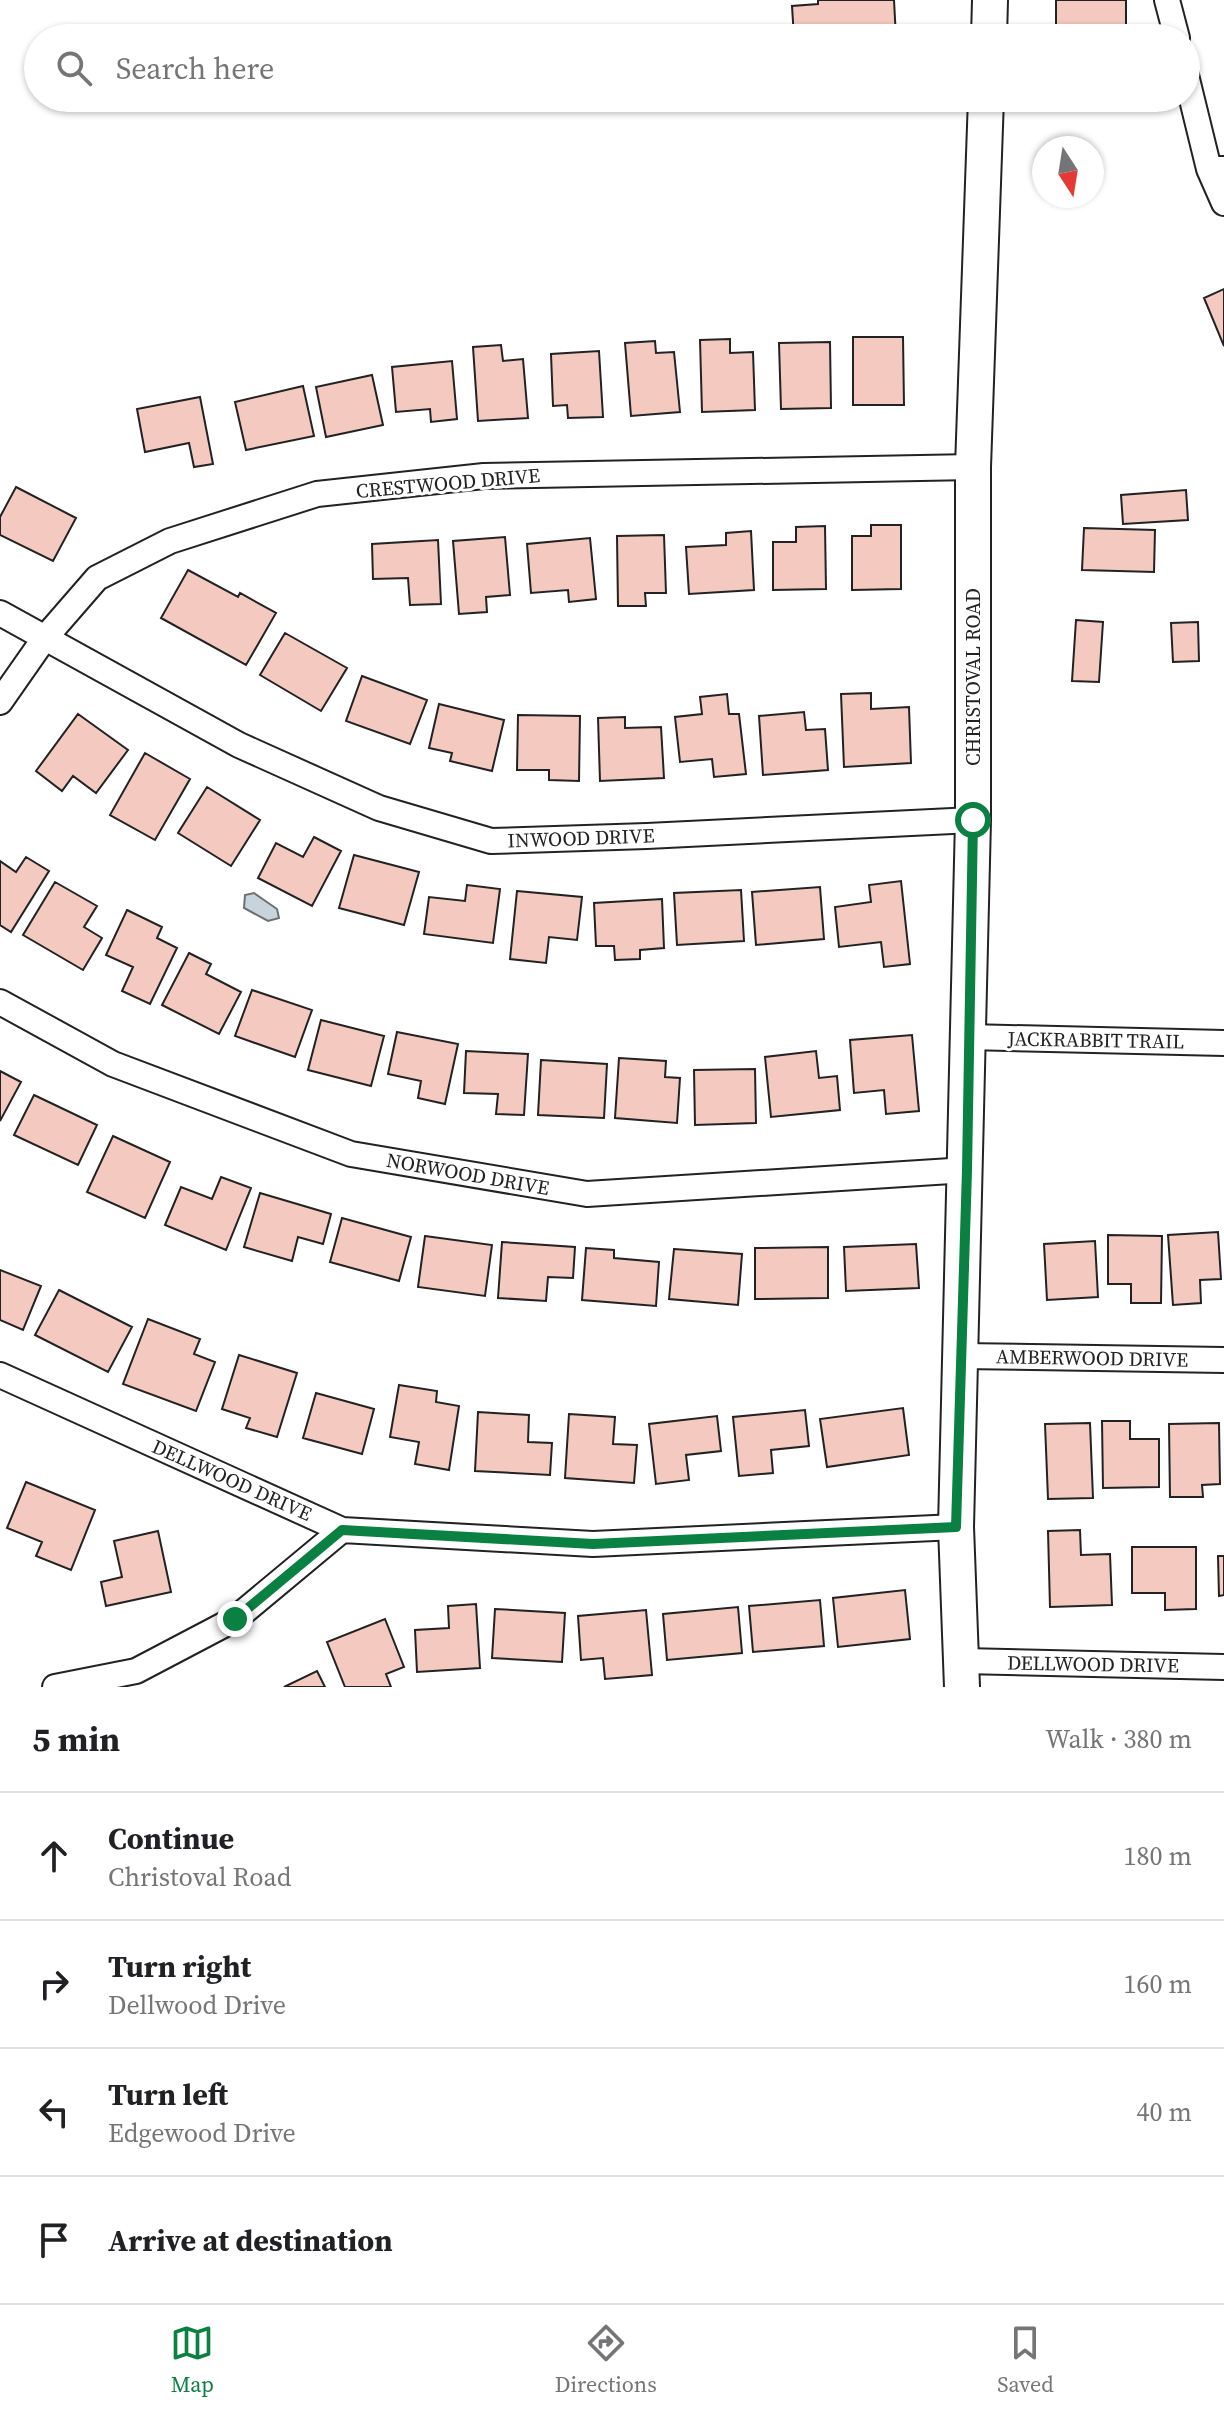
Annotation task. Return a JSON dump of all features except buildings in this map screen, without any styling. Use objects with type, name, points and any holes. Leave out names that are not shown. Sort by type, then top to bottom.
[{"type":"street","points":[[989,24],[990,0]]},
{"type":"street","points":[[1167,0],[1173,24]]},
{"type":"street","name":"CHRISTOVAL ROAD","points":[[962,1674],[956,1527],[967,1170],[973,820],[973,467],[986,112]]},
{"type":"street","points":[[1198,112],[1217,169],[1224,203]]},
{"type":"street","name":"CRESTWOOD DRIVE","points":[[0,702],[44,639],[97,578],[170,541],[317,494],[484,476],[973,467]]},
{"type":"street","name":"INWOOD DRIVE","points":[[0,613],[239,745],[379,808],[491,841],[973,820]]},
{"type":"street","name":"NORWOOD DRIVE","points":[[0,1002],[113,1064],[351,1154],[587,1194],[967,1170]]},
{"type":"street","name":"JACKRABBIT TRAIL","points":[[968,1037],[1224,1043]]},
{"type":"street","name":"AMBERWOOD DRIVE","points":[[961,1356],[1224,1360]]},
{"type":"street","name":"DELLWOOD DRIVE","points":[[0,1375],[342,1530],[593,1544],[956,1527]]},
{"type":"street","points":[[55,1687],[136,1671],[235,1619],[342,1530]]},
{"type":"street","name":"DELLWOOD DRIVE","points":[[962,1674],[1224,1667]]},
{"type":"shaded area","points":[[254,893],[277,909],[279,918],[268,921],[244,908],[245,895]]},
{"type":"route","points":[[235,1619],[342,1530],[593,1544],[956,1527],[967,1170],[973,820]]}]
